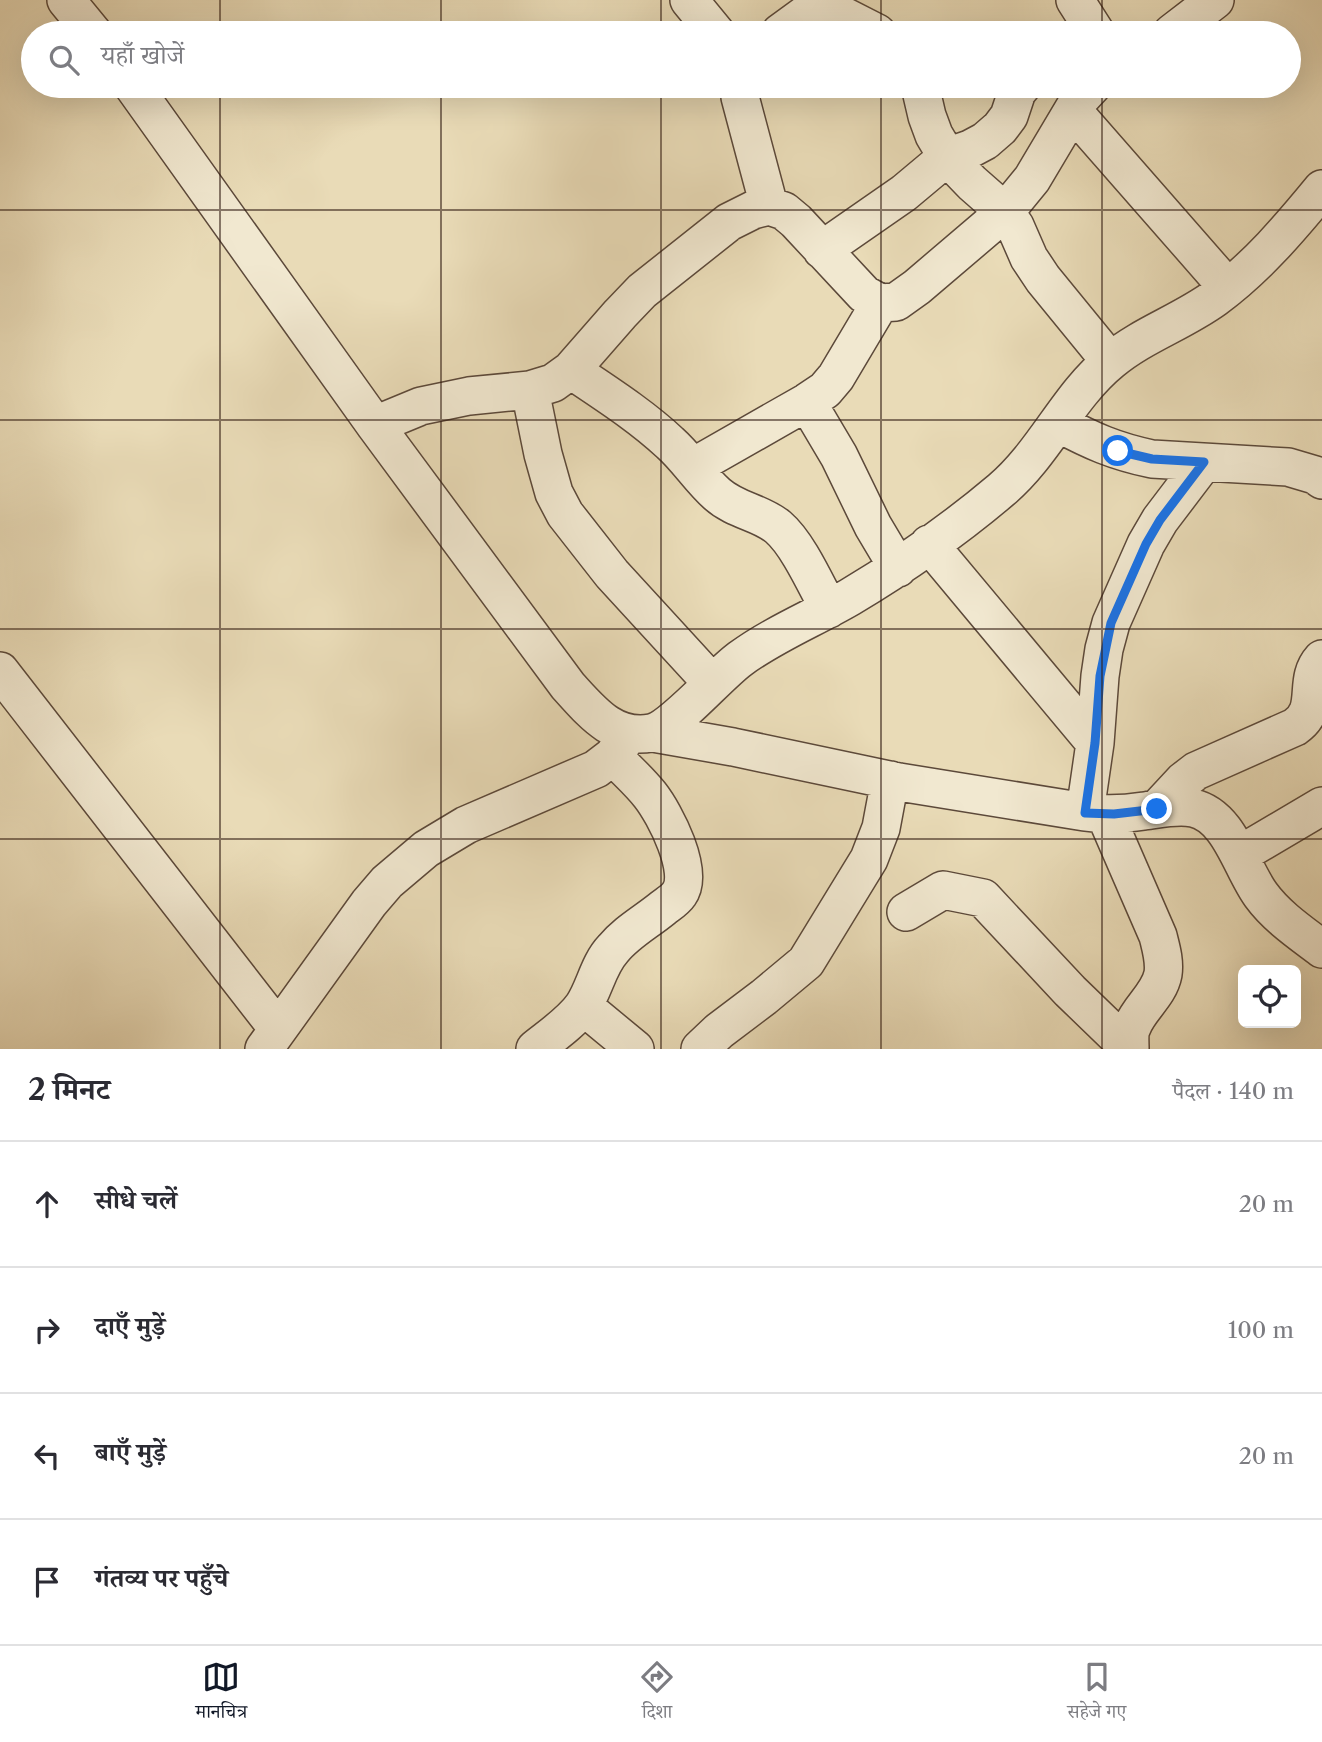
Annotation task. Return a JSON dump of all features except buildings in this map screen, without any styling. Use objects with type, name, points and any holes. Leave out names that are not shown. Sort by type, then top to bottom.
[{"type":"street","points":[[66,0],[83,21]]},
{"type":"street","points":[[689,0],[706,21]]},
{"type":"street","points":[[1066,21],[1074,0]]},
{"type":"street","points":[[1074,0],[1088,21]]},
{"type":"street","points":[[1188,21],[1215,0]]},
{"type":"street","points":[[797,21],[823,2],[856,21]]},
{"type":"street","points":[[142,98],[375,425],[568,686],[609,726],[632,741],[733,747],[890,780],[1095,813],[1174,806],[1202,811],[1214,819],[1223,830],[1269,905],[1322,949]]},
{"type":"street","points":[[740,98],[769,206]]},
{"type":"street","points":[[923,98],[934,135],[947,157],[1005,212],[1043,279],[1110,361]]},
{"type":"street","points":[[822,250],[904,193],[947,157],[985,141],[1009,116],[1015,98]]},
{"type":"street","points":[[375,425],[433,403],[469,396],[530,390],[553,383],[571,370],[642,291],[729,222],[753,210],[769,206],[784,211],[864,293],[880,303],[896,302],[1005,212],[1032,179],[1082,98],[1228,288]]},
{"type":"street","points":[[0,671],[271,1039],[369,903],[387,882],[417,856],[466,825],[596,769],[632,741],[669,723],[738,660],[898,568],[1004,488],[1110,361],[1128,348],[1194,313],[1228,288],[1266,253],[1322,189]]},
{"type":"street","points":[[694,467],[825,390],[836,377],[880,303]]},
{"type":"street","points":[[571,370],[648,423],[673,445],[710,488],[727,503],[778,528],[797,552],[829,609]]},
{"type":"street","points":[[530,390],[554,493],[565,514],[612,574],[712,683]]},
{"type":"street","points":[[807,402],[839,456],[873,526],[898,568]]},
{"type":"street","points":[[1058,423],[1126,454],[1152,459],[1288,467],[1322,480]]},
{"type":"street","points":[[1130,1049],[1131,1029],[1141,1009],[1154,995],[1163,976],[1163,956],[1158,936],[1095,813],[1095,743],[1100,676],[1111,623],[1146,544],[1160,520],[1204,462]]},
{"type":"street","points":[[929,544],[1095,743]]},
{"type":"street","points":[[1157,809],[1183,780],[1196,771],[1304,722],[1310,711],[1312,677],[1322,659]]},
{"type":"street","points":[[535,1049],[573,1018],[583,1006],[610,951],[627,934],[680,893],[684,879],[681,860],[664,818],[650,795],[632,741]]},
{"type":"street","points":[[700,1049],[806,962],[869,859],[881,828],[890,780]]},
{"type":"street","points":[[1239,855],[1322,806]]},
{"type":"street","points":[[906,912],[943,890],[982,898],[1070,991],[1130,1049]]},
{"type":"street","points":[[583,1006],[635,1049]]},
{"type":"route","points":[[1118,451],[1152,459],[1204,462],[1160,520],[1146,544],[1111,623],[1100,676],[1095,743],[1085,813],[1114,814],[1157,809]]}]
